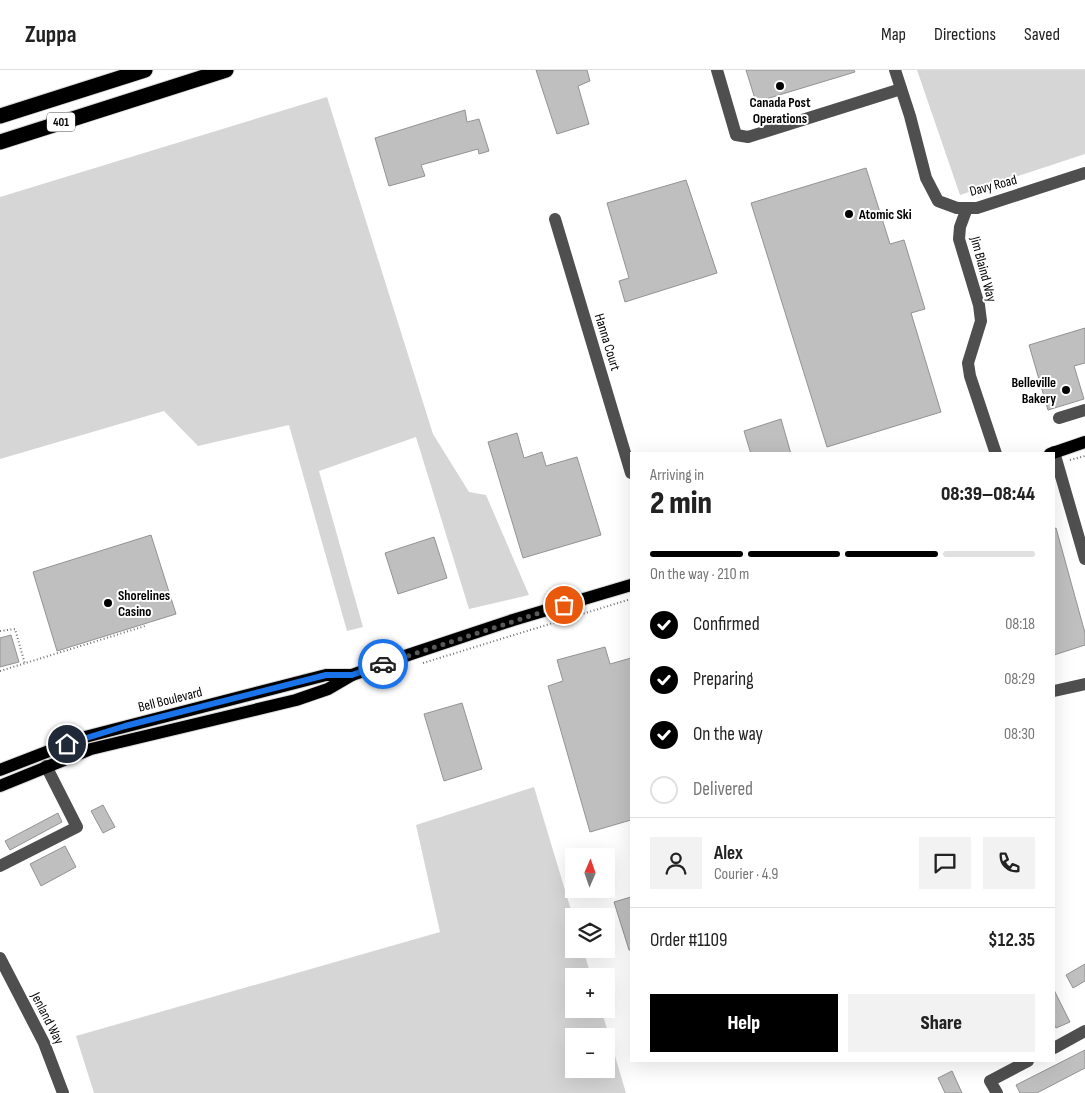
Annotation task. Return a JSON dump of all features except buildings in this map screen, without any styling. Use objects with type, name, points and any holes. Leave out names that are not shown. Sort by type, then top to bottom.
[{"type":"highway","name":"401","points":[[0,116],[145,70]]},
{"type":"highway","name":"401","points":[[0,142],[226,70]]},
{"type":"main road","points":[[1055,452],[1085,442]]},
{"type":"main road","name":"Bell Boulevard","points":[[0,786],[91,749],[296,700],[328,689],[352,675],[513,620],[630,585]]},
{"type":"main road","name":"Bell Boulevard","points":[[0,770],[85,737],[125,726],[326,675],[352,675]]},
{"type":"street","points":[[717,70],[736,135],[748,138],[901,89]]},
{"type":"street","name":"Davy Road","points":[[895,70],[910,116],[926,178],[938,201],[957,208],[978,208],[1085,173]]},
{"type":"street","name":"Jim Blaind Way","points":[[967,208],[960,227],[959,239],[979,305],[981,321],[968,363],[970,376],[995,452]]},
{"type":"street","name":"Hanna Court","points":[[555,219],[630,470]]},
{"type":"street","points":[[1059,418],[1085,410]]},
{"type":"street","points":[[1055,462],[1085,559]]},
{"type":"street","points":[[1055,498],[1066,494]]},
{"type":"street","points":[[1055,691],[1085,684]]},
{"type":"street","points":[[0,866],[77,827],[46,766]]},
{"type":"street","name":"Jenland Way","points":[[0,958],[44,1043],[62,1093]]},
{"type":"street","points":[[1055,1047],[1085,1031]]},
{"type":"street","points":[[997,1093],[990,1081],[1026,1062]]},
{"type":"path","points":[[416,665],[630,599]]},
{"type":"path","points":[[0,671],[145,626]]},
{"type":"path","points":[[0,631],[15,629],[25,664]]},
{"type":"shaded area","points":[[917,70],[1085,70],[1085,154],[960,195]]},
{"type":"shaded area","points":[[327,97],[433,434],[469,492],[486,495],[529,595],[469,609],[416,437],[319,471],[363,627],[347,631],[289,425],[198,446],[164,411],[0,459],[0,197]]},
{"type":"shaded area","points":[[534,787],[565,890],[565,898],[567,898],[570,908],[565,908],[565,958],[586,958],[589,968],[565,968],[565,1018],[604,1018],[607,1028],[565,1028],[565,1078],[615,1078],[615,1056],[626,1093],[94,1093],[76,1036],[440,932],[416,825]]},
{"type":"way so far","points":[[383,664],[513,620],[564,605]]},
{"type":"place","name":"Canada Post Operations","points":[[780,86]]},
{"type":"place","name":"Atomic Ski","points":[[849,214]]},
{"type":"place","name":"Belleville Bakery","points":[[1066,390]]},
{"type":"place","name":"Shorelines Casino","points":[[108,603]]},
{"type":"route","points":[[67,744],[125,726],[326,675],[352,675],[383,664]]}]
